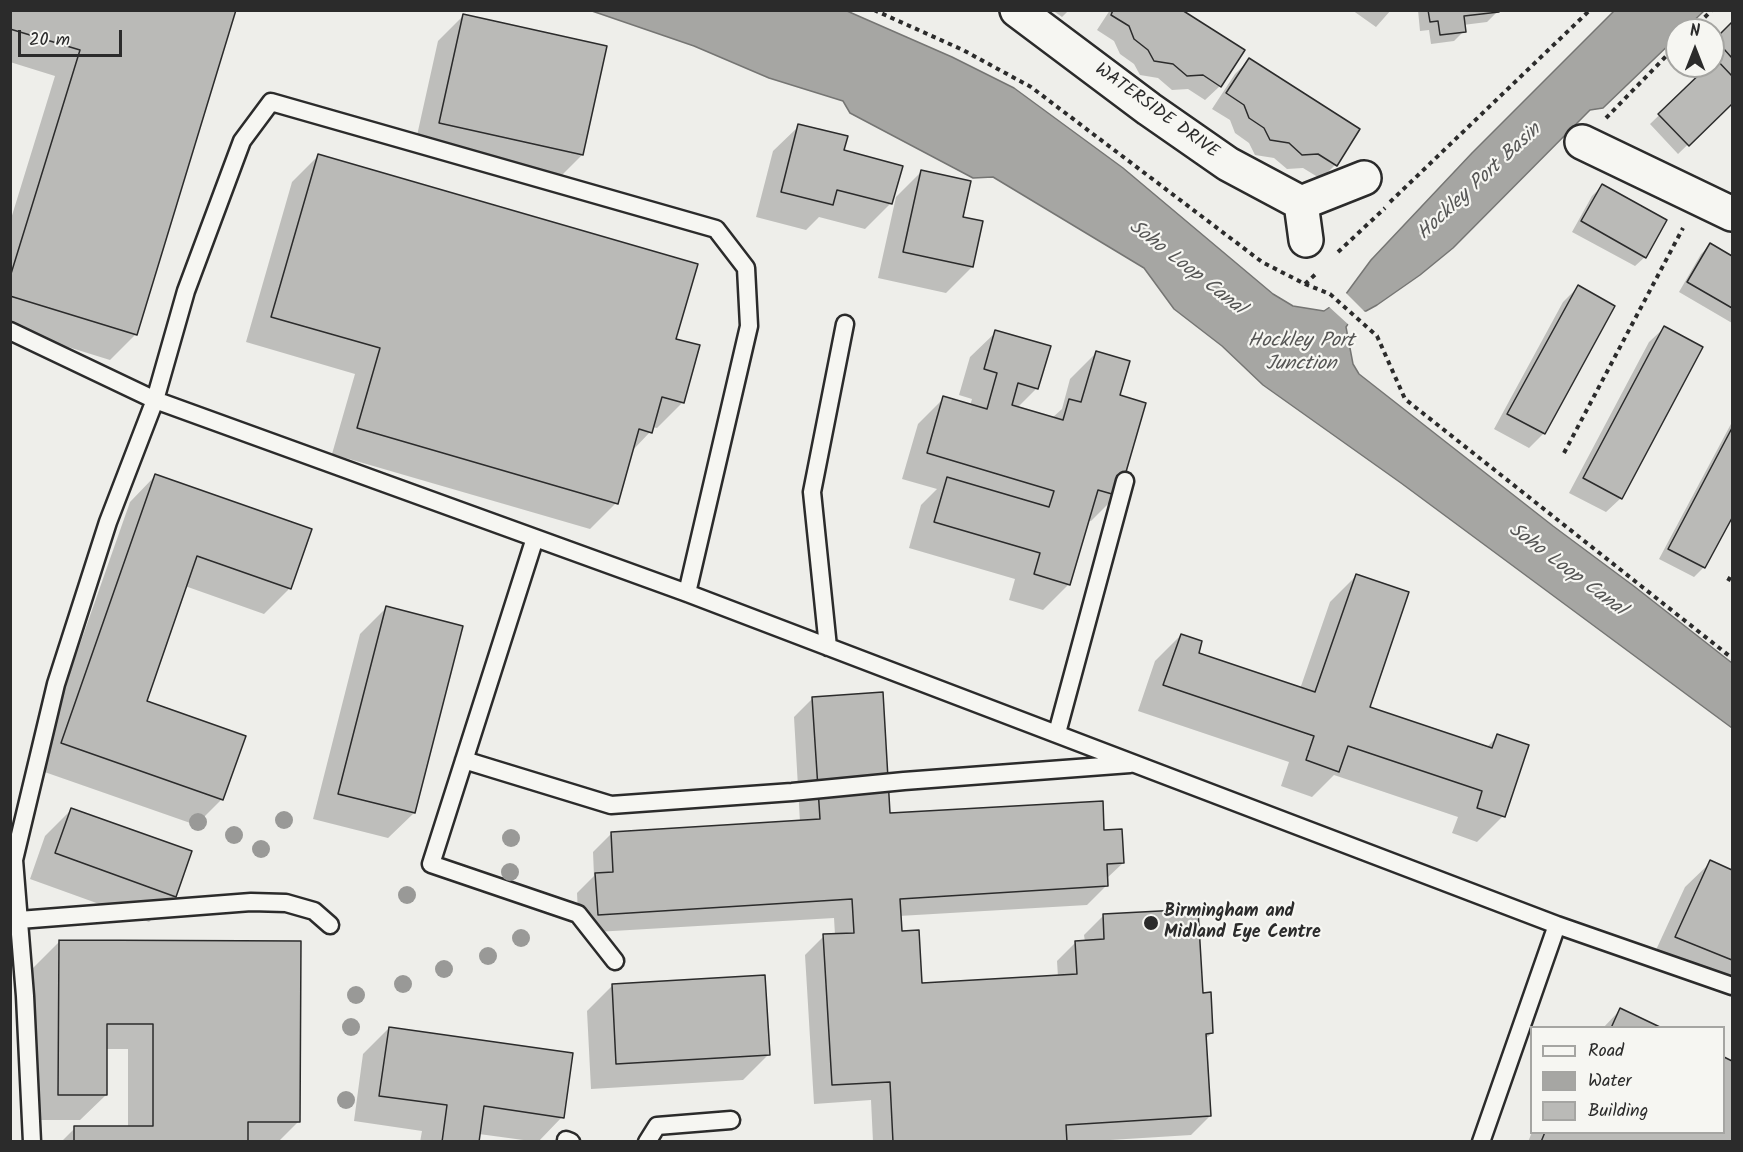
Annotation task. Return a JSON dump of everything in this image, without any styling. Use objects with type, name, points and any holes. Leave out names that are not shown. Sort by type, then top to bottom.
[{"type":"street","name":"WATERSIDE DRIVE","points":[[1017,10],[1149,110],[1219,158],[1301,203]]},
{"type":"street","points":[[1582,142],[1732,214]]},
{"type":"street","points":[[1316,252],[1301,203],[1364,178]]},
{"type":"lane","points":[[32,1142],[25,996],[14,860],[56,684],[108,522],[155,400],[186,291],[242,141],[271,102],[716,230],[746,268],[749,326],[687,593]]},
{"type":"lane","points":[[828,647],[812,492],[845,324]]},
{"type":"lane","points":[[10,331],[155,400],[687,593],[1557,925],[1732,986]]},
{"type":"lane","points":[[1057,734],[1125,481]]},
{"type":"lane","points":[[535,538],[431,864],[578,914],[615,961]]},
{"type":"lane","points":[[464,760],[611,805],[1134,763]]},
{"type":"lane","points":[[19,920],[251,902],[286,903],[314,911],[330,925]]},
{"type":"lane","points":[[1481,1142],[1557,925]]},
{"type":"lane","points":[[647,1142],[657,1126],[731,1120]]},
{"type":"lane","points":[[566,1142],[566,1140],[571,1142]]},
{"type":"path","points":[[874,10],[963,50],[1031,87],[1262,262],[1330,294],[1377,336],[1405,399],[1732,658]]},
{"type":"path","points":[[1334,256],[1590,10]]},
{"type":"path","points":[[1582,142],[1665,57]]},
{"type":"path","points":[[1564,453],[1698,198]]},
{"type":"path","points":[[1305,284],[1316,252]]},
{"type":"path","points":[[1728,581],[1732,574]]},
{"type":"water","points":[[592,11],[847,11],[952,57],[1014,88],[1123,168],[1273,294],[1293,306],[1324,311],[1343,298],[1371,260],[1472,153],[1614,11],[1704,11],[1697,18],[1665,18],[1665,49],[1603,108],[1590,110],[1453,248],[1420,275],[1377,305],[1366,311],[1356,312],[1346,327],[1353,364],[1359,374],[1732,663],[1732,728],[1401,483],[1263,385],[1222,346],[1174,309],[1144,268],[993,177],[973,178],[850,113],[843,101],[769,78],[694,46]]},
{"type":"pier","points":[[1344,291],[1367,314],[1358,315],[1350,326],[1327,305]]},
{"type":"building","points":[[10,10],[236,10],[137,335],[10,296],[10,277],[80,50],[10,29]]},
{"type":"building","points":[[1113,10],[1182,10],[1245,50],[1221,87],[1203,75],[1187,76],[1173,64],[1154,61],[1148,50],[1134,39],[1129,26],[1111,15]]},
{"type":"building","points":[[1428,10],[1498,10],[1499,12],[1464,16],[1466,32],[1440,35],[1438,21],[1430,22]]},
{"type":"building","points":[[463,14],[607,46],[583,155],[439,123]]},
{"type":"building","points":[[1732,22],[1732,58],[1725,50],[1725,29]]},
{"type":"building","points":[[1249,58],[1360,129],[1337,166],[1318,154],[1302,155],[1289,143],[1270,140],[1264,128],[1249,118],[1244,105],[1226,93]]},
{"type":"building","points":[[1725,69],[1732,76],[1732,104],[1689,146],[1658,114],[1696,78],[1725,78]]},
{"type":"building","points":[[798,124],[848,136],[844,150],[903,166],[892,204],[837,190],[833,205],[781,192]]},
{"type":"building","points":[[318,154],[698,264],[676,339],[700,345],[684,403],[662,397],[652,433],[639,429],[618,504],[357,428],[380,348],[271,317]]},
{"type":"building","points":[[921,170],[971,181],[963,217],[983,221],[973,267],[903,252]]},
{"type":"building","points":[[1602,184],[1667,220],[1646,258],[1581,221]]},
{"type":"building","points":[[1710,243],[1732,256],[1732,308],[1687,282]]},
{"type":"building","points":[[1578,285],[1615,306],[1545,434],[1507,414]]},
{"type":"building","points":[[1664,326],[1703,347],[1622,499],[1583,478]]},
{"type":"building","points":[[995,330],[1051,346],[1038,389],[1018,383],[1012,405],[1063,420],[1069,399],[1081,402],[1096,351],[1130,361],[1120,395],[1146,403],[1119,496],[1098,490],[1070,585],[1034,574],[1040,553],[934,522],[947,477],[1049,507],[1054,491],[927,453],[943,396],[987,409],[997,373],[984,369]]},
{"type":"building","points":[[1732,428],[1732,518],[1705,568],[1668,549]]},
{"type":"building","points":[[155,474],[312,529],[291,589],[197,556],[147,701],[246,736],[223,800],[61,743]]},
{"type":"building","points":[[1356,574],[1409,592],[1370,707],[1492,748],[1497,734],[1529,745],[1505,817],[1477,808],[1482,791],[1348,746],[1339,772],[1306,760],[1314,736],[1163,685],[1181,634],[1202,641],[1199,653],[1315,692]]},
{"type":"building","points":[[386,606],[463,626],[415,813],[338,794]]},
{"type":"building","name":"Birmingham and Midland Eye Centre","points":[[883,692],[890,813],[1103,801],[1104,830],[1122,829],[1124,863],[1107,864],[1108,886],[900,899],[902,931],[919,930],[922,983],[1077,974],[1075,941],[1104,939],[1103,914],[1198,909],[1203,993],[1211,992],[1213,1033],[1206,1034],[1211,1116],[1066,1125],[1067,1142],[893,1142],[890,1082],[832,1085],[823,934],[854,933],[852,899],[598,915],[595,873],[613,872],[611,832],[820,819],[812,697]]},
{"type":"building","points":[[71,808],[192,851],[176,897],[55,853]]},
{"type":"building","points":[[1710,860],[1732,870],[1732,960],[1675,937]]},
{"type":"building","points":[[59,940],[301,941],[300,1122],[248,1122],[248,1142],[74,1142],[74,1126],[153,1126],[153,1024],[107,1024],[107,1095],[58,1095]]},
{"type":"building","points":[[765,975],[770,1055],[616,1064],[612,984]]},
{"type":"building","points":[[1620,1008],[1658,1026],[1612,1026]]},
{"type":"building","points":[[389,1027],[573,1053],[564,1118],[484,1106],[479,1142],[442,1142],[447,1105],[379,1096]]},
{"type":"building","points":[[1725,1058],[1732,1061],[1732,1142],[1541,1142],[1544,1134],[1725,1134]]},
{"type":"place","name":"Birmingham and Midland Eye Centre","points":[[1151,923]]},
{"type":"water label","name":"Hockley Port Basin","points":[[1480,183]]},
{"type":"water label","name":"Soho Loop Canal","points":[[1186,269]]},
{"type":"water label","name":"Hockley Port Junction","points":[[1301,354]]},
{"type":"water label","name":"Soho Loop Canal","points":[[1566,571]]}]
